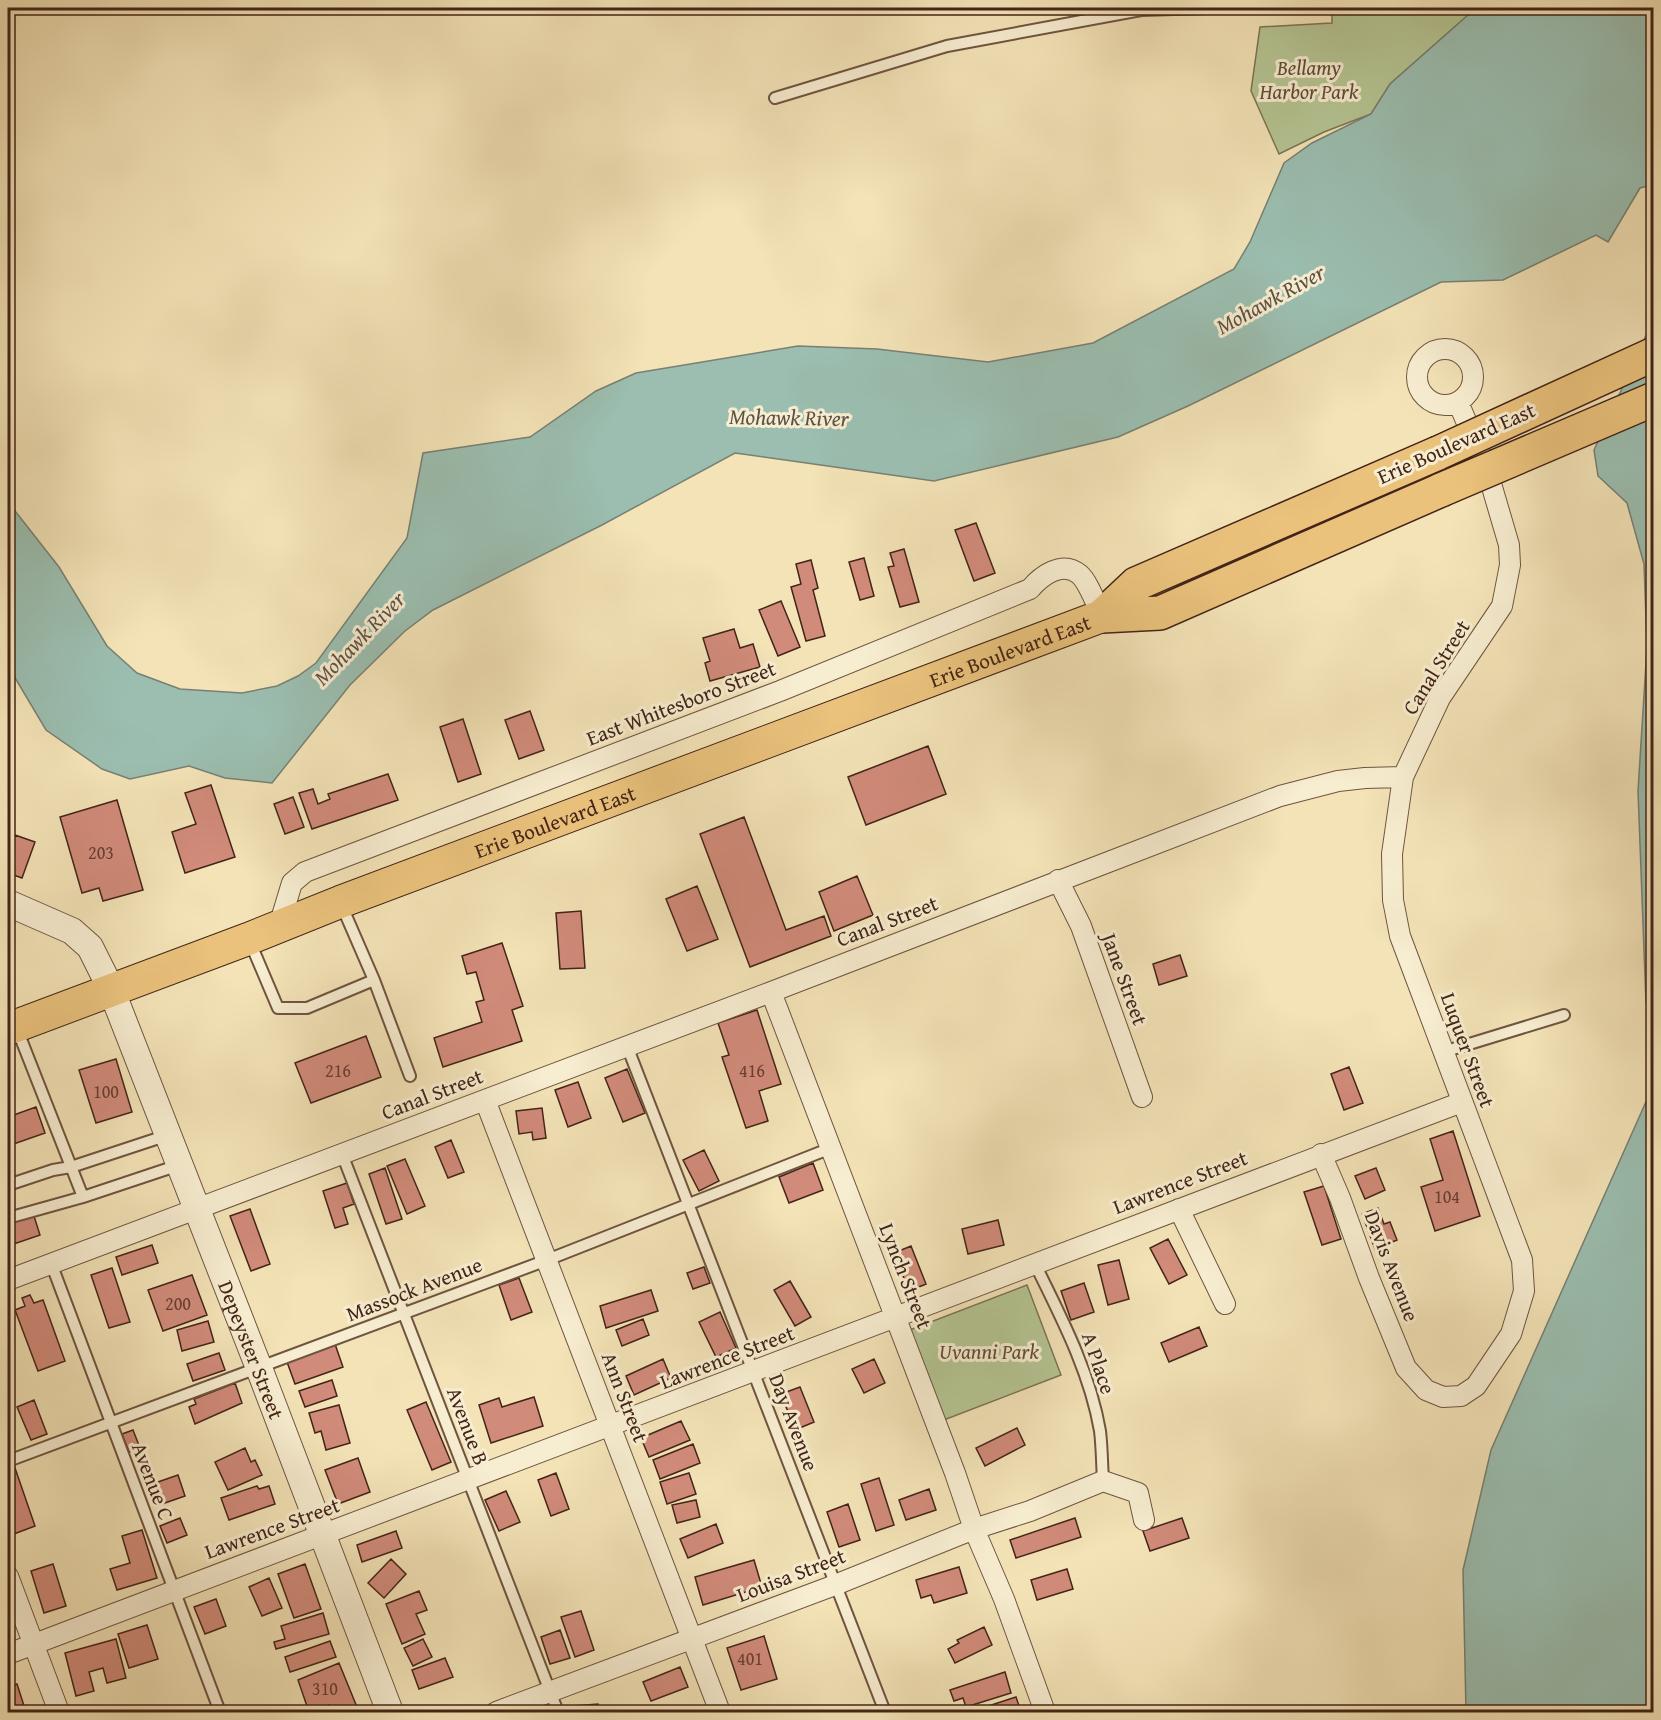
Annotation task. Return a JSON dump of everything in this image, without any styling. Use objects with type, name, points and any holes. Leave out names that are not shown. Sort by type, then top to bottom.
[{"type":"highway","name":"Erie Boulevard East","points":[[1102,616],[1136,584],[1438,453],[1653,354]]},
{"type":"highway","name":"Erie Boulevard East","points":[[1102,616],[1160,613],[1653,399]]},
{"type":"main road","name":"Erie Boulevard East","points":[[12,1028],[340,902],[1102,616]]},
{"type":"street","name":"Canal Street","points":[[8,1280],[771,992],[1280,796],[1338,781],[1403,777],[1440,698],[1502,606],[1510,566],[1509,545],[1487,470],[1458,402]]},
{"type":"street","name":"East Whitesboro Street","points":[[279,926],[292,883],[306,872],[780,691],[1030,589],[1040,577],[1053,570],[1070,569],[1081,575],[1102,616]]},
{"type":"street","name":"Luquer Street","points":[[1403,777],[1392,854],[1394,900],[1400,936],[1522,1260],[1524,1292],[1511,1334],[1476,1386],[1461,1396],[1443,1397],[1426,1390]]},
{"type":"street","name":"Jane Street","points":[[1058,880],[1081,926],[1142,1097]]},
{"type":"street","name":"Depeyster Street","points":[[8,903],[72,931],[90,947],[111,989],[259,1368],[390,1713]]},
{"type":"street","name":"Lynch Street","points":[[771,992],[955,1473],[974,1529],[1004,1599],[1045,1713]]},
{"type":"street","name":"Ann Street","points":[[485,1100],[720,1713]]},
{"type":"street","name":"Lawrence Street","points":[[8,1654],[1462,1102]]},
{"type":"street","name":"Davis Avenue","points":[[1321,1154],[1406,1368],[1426,1390]]},
{"type":"street","points":[[1179,1209],[1225,1304]]},
{"type":"street","points":[[1103,1481],[1138,1493],[1144,1520]]},
{"type":"street","name":"Louisa Street","points":[[496,1713],[835,1585],[974,1529],[1030,1511],[1103,1481]]},
{"type":"street","points":[[8,1576],[59,1713]]},
{"type":"lane","points":[[775,98],[947,46],[1141,10],[1207,8]]},
{"type":"lane","points":[[340,902],[374,980],[411,1076]]},
{"type":"lane","points":[[248,939],[278,1008],[307,1008],[374,980]]},
{"type":"lane","points":[[1443,1052],[1564,1015]]},
{"type":"lane","points":[[12,1028],[83,1197]]},
{"type":"lane","name":"Day Avenue","points":[[627,1046],[885,1713]]},
{"type":"lane","points":[[8,1185],[53,1170],[71,1167],[168,1134]]},
{"type":"lane","name":"Massock Avenue","points":[[8,1461],[547,1260],[831,1148]]},
{"type":"lane","name":"Avenue B","points":[[342,1154],[558,1713]]},
{"type":"lane","points":[[8,1218],[83,1197],[180,1164]]},
{"type":"lane","name":"Avenue C","points":[[51,1263],[220,1713]]},
{"type":"lane","name":"A Place","points":[[1035,1264],[1064,1323],[1088,1385],[1100,1431],[1103,1481]]},
{"type":"green space","name":"Bellamy Harbor Park","points":[[1332,8],[1476,8],[1390,84],[1371,114],[1324,132],[1279,154],[1251,91],[1260,27],[1332,23]]},
{"type":"green space","name":"Uvanni Park","points":[[1027,1285],[1061,1375],[936,1423],[902,1333]]},
{"type":"water","name":"Mohawk River","points":[[1476,8],[1653,8],[1653,185],[1640,188],[1608,242],[1596,235],[1503,280],[1441,282],[1188,406],[1118,437],[934,481],[735,453],[602,525],[433,610],[405,631],[350,685],[272,783],[225,778],[189,766],[130,779],[102,769],[46,730],[8,666],[8,502],[59,567],[107,646],[137,673],[180,689],[242,693],[277,686],[298,676],[316,663],[407,538],[423,453],[530,437],[596,391],[636,373],[798,346],[877,349],[988,362],[1093,343],[1234,269],[1250,242],[1284,163],[1312,143],[1371,114],[1390,84]]},
{"type":"water","points":[[1653,320],[1653,1018],[1646,1003],[1638,791],[1647,647],[1644,564],[1627,503],[1598,476],[1594,450]]},
{"type":"water","points":[[1653,1086],[1653,1712],[1466,1712],[1463,1570],[1491,1450]]},
{"type":"building","points":[[976,523],[995,573],[974,581],[955,530]]},
{"type":"building","points":[[904,549],[919,602],[900,607],[888,567],[894,566],[890,553]]},
{"type":"building","points":[[864,558],[874,596],[860,600],[849,562]]},
{"type":"building","points":[[811,560],[818,588],[813,590],[825,636],[806,641],[791,587],[801,584],[796,564]]},
{"type":"building","points":[[781,601],[800,647],[778,656],[759,610]]},
{"type":"building","points":[[734,629],[740,648],[753,644],[760,667],[710,681],[705,663],[710,661],[703,638]]},
{"type":"building","points":[[530,711],[544,750],[519,759],[505,720]]},
{"type":"building","points":[[463,719],[481,774],[458,782],[440,727]]},
{"type":"building","points":[[928,746],[946,794],[866,825],[848,777]]},
{"type":"building","points":[[388,774],[398,800],[312,829],[299,793],[313,789],[318,804],[330,799],[328,794]]},
{"type":"building","points":[[211,785],[235,857],[185,873],[172,832],[196,824],[185,793]]},
{"type":"building","points":[[293,797],[304,827],[285,834],[274,804]]},
{"type":"building","points":[[117,800],[143,890],[103,901],[99,888],[82,893],[60,817]]},
{"type":"building","points":[[744,817],[786,930],[824,916],[831,936],[750,967],[700,834]]},
{"type":"building","points":[[15,835],[35,842],[22,878],[8,873],[8,857]]},
{"type":"building","points":[[857,876],[873,915],[834,931],[819,892]]},
{"type":"building","points":[[697,886],[718,939],[687,951],[666,899]]},
{"type":"building","points":[[581,911],[585,968],[560,969],[556,913]]},
{"type":"building","points":[[502,943],[523,1006],[512,1010],[522,1041],[443,1067],[434,1038],[482,1022],[476,1002],[484,1000],[476,972],[467,974],[462,956]]},
{"type":"building","points":[[1180,955],[1187,976],[1159,985],[1153,964]]},
{"type":"building","points":[[757,1010],[781,1084],[759,1091],[768,1121],[746,1128],[722,1057],[729,1055],[718,1023]]},
{"type":"building","points":[[366,1036],[381,1077],[311,1103],[295,1063]]},
{"type":"building","points":[[116,1059],[132,1112],[96,1123],[79,1070]]},
{"type":"building","points":[[1349,1067],[1363,1103],[1344,1110],[1331,1074]]},
{"type":"building","points":[[627,1069],[645,1113],[623,1122],[605,1078]]},
{"type":"building","points":[[578,1082],[591,1118],[568,1127],[555,1090]]},
{"type":"building","points":[[36,1107],[45,1133],[8,1146],[8,1117]]},
{"type":"building","points":[[542,1108],[546,1138],[533,1140],[532,1132],[519,1134],[516,1111]]},
{"type":"building","points":[[1453,1131],[1480,1216],[1435,1231],[1421,1187],[1443,1180],[1430,1139]]},
{"type":"building","points":[[451,1140],[464,1172],[448,1178],[435,1147]]},
{"type":"building","points":[[704,1150],[719,1181],[699,1191],[683,1160]]},
{"type":"building","points":[[405,1159],[425,1206],[407,1214],[387,1166]]},
{"type":"building","points":[[813,1163],[823,1190],[789,1203],[779,1177]]},
{"type":"building","points":[[385,1168],[402,1219],[386,1224],[369,1174]]},
{"type":"building","points":[[1376,1168],[1385,1190],[1365,1199],[1355,1176]]},
{"type":"building","points":[[347,1183],[354,1204],[343,1208],[348,1224],[335,1228],[323,1191]]},
{"type":"building","points":[[1324,1186],[1341,1239],[1322,1245],[1304,1192]]},
{"type":"building","points":[[1378,1208],[1384,1224],[1390,1222],[1397,1240],[1375,1249],[1362,1214]]},
{"type":"building","points":[[250,1209],[270,1264],[251,1271],[230,1216]]},
{"type":"building","points":[[33,1213],[40,1235],[8,1246],[8,1222]]},
{"type":"building","points":[[998,1220],[1004,1245],[968,1254],[962,1229]]},
{"type":"building","points":[[1168,1239],[1187,1275],[1169,1284],[1150,1248]]},
{"type":"building","points":[[152,1245],[158,1263],[122,1275],[116,1257]]},
{"type":"building","points":[[911,1246],[926,1284],[909,1291],[894,1253]]},
{"type":"building","points":[[1119,1260],[1129,1299],[1108,1305],[1098,1265]]},
{"type":"building","points":[[704,1267],[710,1283],[693,1289],[687,1273]]},
{"type":"building","points":[[112,1268],[130,1322],[109,1328],[91,1275]]},
{"type":"building","points":[[192,1275],[207,1315],[163,1331],[148,1290]]},
{"type":"building","points":[[519,1278],[532,1312],[511,1320],[499,1285]]},
{"type":"building","points":[[790,1281],[811,1317],[795,1326],[774,1290]]},
{"type":"building","points":[[1084,1283],[1094,1312],[1071,1320],[1061,1291]]},
{"type":"building","points":[[651,1290],[658,1311],[606,1328],[600,1306]]},
{"type":"building","points":[[30,1295],[34,1303],[43,1300],[65,1361],[38,1371],[15,1310],[25,1306],[22,1298]]},
{"type":"building","points":[[720,1312],[736,1348],[716,1357],[699,1322]]},
{"type":"building","points":[[643,1319],[649,1335],[622,1346],[616,1330]]},
{"type":"building","points":[[208,1321],[214,1342],[182,1351],[177,1330]]},
{"type":"building","points":[[8,1322],[14,1341],[8,1343]]},
{"type":"building","points":[[1199,1327],[1207,1346],[1169,1362],[1161,1343]]},
{"type":"building","points":[[335,1344],[343,1367],[295,1384],[287,1362]]},
{"type":"building","points":[[219,1353],[225,1370],[193,1381],[187,1364]]},
{"type":"building","points":[[663,1359],[671,1378],[634,1395],[626,1376]]},
{"type":"building","points":[[874,1359],[885,1383],[864,1393],[852,1369]]},
{"type":"building","points":[[332,1380],[337,1396],[305,1407],[299,1391]]},
{"type":"building","points":[[235,1383],[242,1403],[195,1424],[189,1407],[196,1404],[194,1399]]},
{"type":"building","points":[[800,1387],[814,1422],[795,1430],[781,1394]]},
{"type":"building","points":[[534,1397],[543,1426],[491,1443],[479,1405],[499,1398],[502,1407]]},
{"type":"building","points":[[34,1400],[47,1434],[31,1440],[17,1407]]},
{"type":"building","points":[[426,1402],[451,1462],[432,1470],[407,1410]]},
{"type":"building","points":[[339,1405],[350,1443],[326,1450],[321,1431],[315,1433],[309,1413]]},
{"type":"building","points":[[681,1421],[690,1440],[649,1457],[641,1438]]},
{"type":"building","points":[[1017,1428],[1025,1445],[985,1466],[976,1448]]},
{"type":"building","points":[[133,1430],[140,1448],[129,1452],[122,1434]]},
{"type":"building","points":[[693,1444],[700,1463],[660,1479],[653,1460]]},
{"type":"building","points":[[245,1448],[251,1462],[255,1460],[262,1475],[228,1490],[215,1462]]},
{"type":"building","points":[[358,1458],[370,1492],[338,1504],[325,1470]]},
{"type":"building","points":[[15,1468],[35,1526],[14,1534],[8,1516],[8,1471]]},
{"type":"building","points":[[556,1473],[569,1509],[551,1516],[538,1480]]},
{"type":"building","points":[[689,1473],[696,1494],[667,1504],[660,1482]]},
{"type":"building","points":[[178,1475],[185,1496],[162,1504],[155,1483]]},
{"type":"building","points":[[879,1478],[894,1525],[876,1531],[861,1484]]},
{"type":"building","points":[[257,1486],[259,1489],[269,1486],[275,1504],[229,1520],[221,1498]]},
{"type":"building","points":[[929,1489],[936,1510],[906,1520],[899,1500]]},
{"type":"building","points":[[506,1491],[520,1522],[499,1531],[485,1500]]},
{"type":"building","points":[[696,1500],[700,1517],[677,1523],[672,1505]]},
{"type":"building","points":[[848,1504],[860,1540],[839,1547],[827,1512]]},
{"type":"building","points":[[180,1518],[187,1535],[167,1543],[160,1526]]},
{"type":"building","points":[[1075,1518],[1081,1537],[1016,1558],[1010,1540]]},
{"type":"building","points":[[1182,1518],[1189,1538],[1150,1551],[1143,1531]]},
{"type":"building","points":[[716,1524],[723,1543],[688,1558],[680,1539]]},
{"type":"building","points":[[142,1530],[157,1578],[117,1590],[110,1569],[130,1563],[122,1536]]},
{"type":"building","points":[[396,1531],[402,1548],[362,1562],[357,1545]]},
{"type":"building","points":[[391,1559],[406,1574],[384,1598],[368,1583]]},
{"type":"building","points":[[754,1560],[762,1587],[703,1605],[695,1577]]},
{"type":"building","points":[[53,1564],[66,1606],[44,1613],[31,1571]]},
{"type":"building","points":[[305,1564],[321,1609],[294,1618],[278,1574]]},
{"type":"building","points":[[959,1567],[967,1593],[934,1603],[931,1595],[921,1598],[916,1580]]},
{"type":"building","points":[[1067,1569],[1073,1589],[1037,1600],[1031,1580]]},
{"type":"building","points":[[269,1578],[282,1608],[262,1616],[249,1587]]},
{"type":"building","points":[[419,1591],[427,1610],[416,1614],[425,1634],[402,1644],[386,1604]]},
{"type":"building","points":[[216,1599],[226,1626],[205,1634],[194,1607]]},
{"type":"building","points":[[581,1611],[594,1650],[575,1657],[561,1617]]},
{"type":"building","points":[[323,1613],[329,1634],[276,1649],[274,1642],[285,1639],[281,1626]]},
{"type":"building","points":[[147,1625],[158,1659],[129,1668],[118,1634]]},
{"type":"building","points":[[984,1627],[992,1645],[955,1663],[948,1649],[959,1643],[957,1640]]},
{"type":"building","points":[[560,1630],[570,1658],[550,1664],[541,1637]]},
{"type":"building","points":[[764,1636],[777,1679],[741,1690],[727,1648]]},
{"type":"building","points":[[116,1639],[126,1678],[107,1683],[103,1668],[89,1672],[94,1691],[76,1696],[65,1653]]},
{"type":"building","points":[[423,1639],[432,1657],[413,1666],[404,1648]]},
{"type":"building","points":[[330,1641],[336,1657],[290,1672],[285,1657]]},
{"type":"building","points":[[445,1658],[453,1677],[419,1689],[412,1670]]},
{"type":"building","points":[[339,1663],[359,1712],[332,1712],[329,1705],[309,1712],[298,1680]]},
{"type":"building","points":[[680,1667],[688,1687],[651,1701],[643,1682]]},
{"type":"building","points":[[1005,1672],[1011,1693],[966,1707],[963,1698],[954,1701],[950,1690]]},
{"type":"building","points":[[17,1684],[26,1712],[8,1712],[8,1687]]},
{"type":"building","points":[[1016,1697],[1021,1712],[970,1712]]},
{"type":"building","points":[[598,1704],[599,1712],[575,1712],[574,1706]]}]
